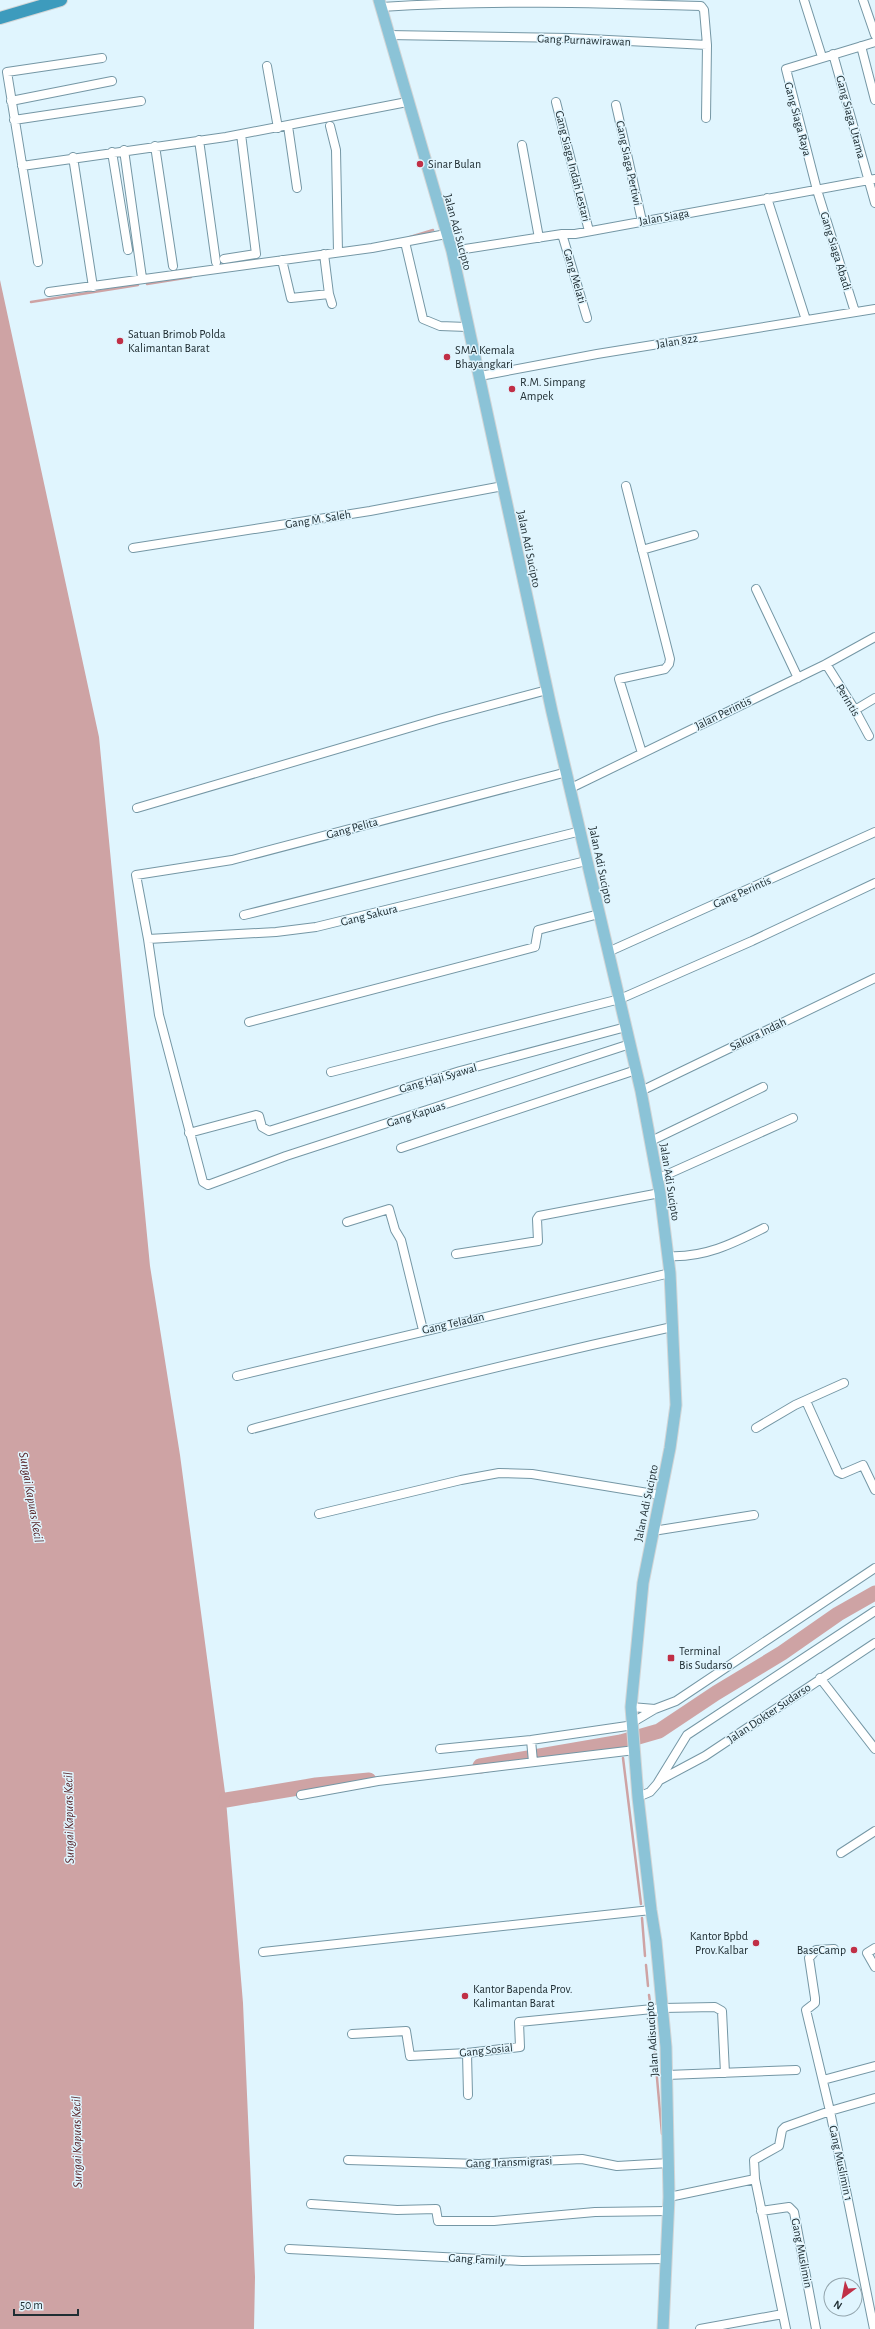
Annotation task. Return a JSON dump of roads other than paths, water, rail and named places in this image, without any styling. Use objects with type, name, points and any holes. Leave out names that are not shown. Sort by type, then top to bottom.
[{"type":"highway","points":[[0,18],[61,0]]},
{"type":"main road","name":"Jalan Adi Sucipto","points":[[380,3],[388,35],[452,252],[467,327],[480,376],[547,690],[581,831],[586,862],[620,998],[641,1091],[660,1193],[670,1273],[676,1405],[670,1448],[643,1583],[631,1707],[635,1749]]},
{"type":"main road","name":"Jalan Adisucipto","points":[[635,1749],[638,1797],[663,2008],[667,2075],[670,2197],[663,2329]]},
{"type":"street","points":[[804,0],[822,57]]},
{"type":"street","points":[[863,0],[875,35]]},
{"type":"street","points":[[380,3],[572,2],[701,6],[704,10],[707,45],[706,118]]},
{"type":"street","name":"Gang Purnawirawan","points":[[388,35],[569,38],[707,45]]},
{"type":"street","name":"Gang Siaga Raya","points":[[817,190],[786,69],[875,42]]},
{"type":"street","points":[[861,46],[875,100]]},
{"type":"street","name":"Gang Siaga Utama","points":[[833,54],[871,180],[875,203]]},
{"type":"street","points":[[38,262],[7,72],[102,58]]},
{"type":"street","points":[[267,66],[278,128]]},
{"type":"street","points":[[11,101],[112,81]]},
{"type":"street","points":[[14,120],[141,101]]},
{"type":"street","points":[[22,166],[73,157],[278,128],[408,102]]},
{"type":"street","name":"Gang Siaga Indah Lestari","points":[[556,102],[590,231]]},
{"type":"street","name":"Gang Siaga Pertiwi","points":[[616,105],[642,221]]},
{"type":"street","points":[[288,126],[297,188]]},
{"type":"street","points":[[330,126],[336,150],[338,252]]},
{"type":"street","points":[[224,259],[256,254],[241,134]]},
{"type":"street","points":[[199,140],[216,262]]},
{"type":"street","points":[[522,145],[539,238]]},
{"type":"street","points":[[155,146],[173,266]]},
{"type":"street","points":[[124,150],[142,278]]},
{"type":"street","points":[[112,152],[128,250]]},
{"type":"street","points":[[73,157],[93,287]]},
{"type":"street","name":"Jalan Siaga","points":[[452,252],[562,234],[590,231],[871,180]]},
{"type":"street","name":"Gang Siaga Abadi","points":[[817,190],[855,312]]},
{"type":"street","points":[[767,198],[806,320]]},
{"type":"street","points":[[49,292],[338,252],[446,234]]},
{"type":"street","name":"Gang Melati","points":[[562,234],[587,318]]},
{"type":"street","points":[[405,242],[423,319],[432,325],[447,328],[467,327]]},
{"type":"street","points":[[324,254],[329,294],[332,304]]},
{"type":"street","points":[[282,260],[291,298],[329,294]]},
{"type":"street","name":"Jalan 822","points":[[480,376],[597,354],[875,309]]},
{"type":"street","name":"Gang M. Saleh","points":[[133,548],[370,511],[503,486]]},
{"type":"street","points":[[626,486],[670,659],[669,664],[665,669],[619,679],[642,753]]},
{"type":"street","points":[[642,550],[694,535]]},
{"type":"street","points":[[756,589],[798,678]]},
{"type":"street","name":"Jalan Perintis","points":[[571,788],[798,678],[875,637]]},
{"type":"street","name":"Perintis","points":[[826,664],[855,710],[869,736]]},
{"type":"street","points":[[136,808],[439,719],[547,690]]},
{"type":"street","points":[[855,710],[875,698]]},
{"type":"street","name":"Gang Pelita","points":[[148,939],[136,875],[240,858],[567,772]]},
{"type":"street","points":[[244,915],[581,831]]},
{"type":"street","name":"Gang Perintis","points":[[608,952],[875,832]]},
{"type":"street","name":"Gang Sakura","points":[[148,939],[276,932],[316,927],[586,862]]},
{"type":"street","points":[[331,1072],[620,998],[752,941],[875,883]]},
{"type":"street","points":[[249,1022],[535,947],[538,930],[599,914]]},
{"type":"street","points":[[148,939],[159,1015],[189,1133]]},
{"type":"street","name":"Sakura Indah","points":[[641,1091],[875,978]]},
{"type":"street","name":"Gang Haji Syawal","points":[[189,1133],[256,1116],[260,1117],[262,1127],[269,1130],[460,1071],[626,1028]]},
{"type":"street","name":"Gang Kapuas","points":[[189,1133],[203,1182],[208,1185],[286,1156],[630,1044]]},
{"type":"street","points":[[400,1148],[636,1070]]},
{"type":"street","points":[[651,1141],[763,1086]]},
{"type":"street","points":[[657,1179],[793,1118]]},
{"type":"street","points":[[456,1254],[538,1241],[537,1219],[539,1216],[660,1193]]},
{"type":"street","points":[[347,1222],[389,1209],[395,1230],[401,1240],[423,1330]]},
{"type":"street","points":[[668,1256],[685,1257],[708,1253],[724,1248],[764,1228]]},
{"type":"street","name":"Gang Teladan","points":[[237,1376],[423,1330],[670,1273]]},
{"type":"street","points":[[252,1429],[487,1369],[672,1327]]},
{"type":"street","points":[[756,1428],[794,1405],[844,1383]]},
{"type":"street","points":[[806,1401],[838,1472],[842,1474],[863,1465],[875,1490]]},
{"type":"street","points":[[319,1514],[446,1483],[499,1473],[532,1474],[660,1495]]},
{"type":"street","points":[[653,1531],[754,1515]]},
{"type":"street","points":[[440,1749],[532,1743],[633,1723],[655,1709],[676,1700],[875,1568]]},
{"type":"street","points":[[638,1797],[653,1789],[687,1735],[875,1611]]},
{"type":"street","name":"Jalan Dokter Sudarso","points":[[660,1780],[705,1756],[875,1642]]},
{"type":"street","points":[[820,1678],[875,1749]]},
{"type":"street","points":[[631,1707],[655,1709]]},
{"type":"street","points":[[532,1743],[533,1762]]},
{"type":"street","points":[[301,1796],[378,1781],[635,1749]]},
{"type":"street","points":[[841,1853],[875,1831]]},
{"type":"street","points":[[263,1952],[651,1910]]},
{"type":"street","points":[[875,1948],[867,1953],[875,1967]]},
{"type":"street","points":[[834,1949],[816,1950],[809,1958],[815,2003],[806,2010],[830,2111],[875,2098]]},
{"type":"street","points":[[663,2008],[721,2008],[725,2073]]},
{"type":"street","name":"Gang Sosial","points":[[352,2034],[406,2031],[410,2056],[467,2053],[520,2047],[519,2022],[663,2008]]},
{"type":"street","points":[[467,2053],[468,2095]]},
{"type":"street","points":[[823,2080],[875,2066]]},
{"type":"street","points":[[667,2075],[796,2070]]},
{"type":"street","name":"Gang Muslimin 1","points":[[755,2179],[754,2160],[779,2146],[785,2127],[830,2111],[874,2329]]},
{"type":"street","name":"Gang Transmigrasi","points":[[348,2160],[479,2164],[582,2159],[616,2166],[669,2163]]},
{"type":"street","points":[[670,2197],[755,2179],[786,2329]]},
{"type":"street","points":[[311,2204],[397,2210],[436,2209],[438,2221],[494,2221],[595,2212],[669,2211]]},
{"type":"street","name":"Gang Muslimin","points":[[761,2211],[789,2207],[794,2212],[816,2329]]},
{"type":"street","name":"Gang Family","points":[[289,2249],[522,2261],[666,2259]]},
{"type":"street","points":[[700,2329],[783,2314]]},
{"type":"water","name":"Sungai Kapuas Kecil","points":[[0,280],[99,737],[150,1266],[180,1455],[226,1800],[243,2003],[255,2277],[254,2329],[0,2329]]},
{"type":"waterway","points":[[410,237],[433,230]]},
{"type":"waterway","points":[[147,284],[191,277]]},
{"type":"waterway","points":[[31,302],[138,285]]},
{"type":"waterway","points":[[480,1766],[621,1742],[659,1731],[716,1693],[782,1653],[838,1614],[875,1593]]},
{"type":"waterway","points":[[623,1758],[641,1904]]},
{"type":"waterway","points":[[226,1800],[316,1785],[369,1780]]},
{"type":"waterway","points":[[642,1918],[645,1956]]},
{"type":"waterway","points":[[646,1965],[648,1986]]},
{"type":"waterway","points":[[649,1995],[650,2002]]},
{"type":"waterway","points":[[651,2017],[654,2043]]},
{"type":"waterway","points":[[655,2052],[655,2057]]},
{"type":"waterway","points":[[656,2067],[662,2134]]},
{"type":"place","name":"Sinar Bulan","points":[[420,164]]},
{"type":"place","name":"Satuan Brimob Polda Kalimantan Barat","points":[[120,341]]},
{"type":"place","name":"SMA Kemala Bhayangkari","points":[[447,357]]},
{"type":"place","name":"R.M. Simpang Ampek","points":[[512,389]]},
{"type":"place","name":"Terminal Bis Sudarso","points":[[671,1658]]},
{"type":"place","name":"Kantor Bpbd Prov.Kalbar","points":[[756,1943]]},
{"type":"place","name":"BaseCamp","points":[[854,1950]]},
{"type":"place","name":"Kantor Bapenda Prov. Kalimantan Barat","points":[[465,1996]]}]
